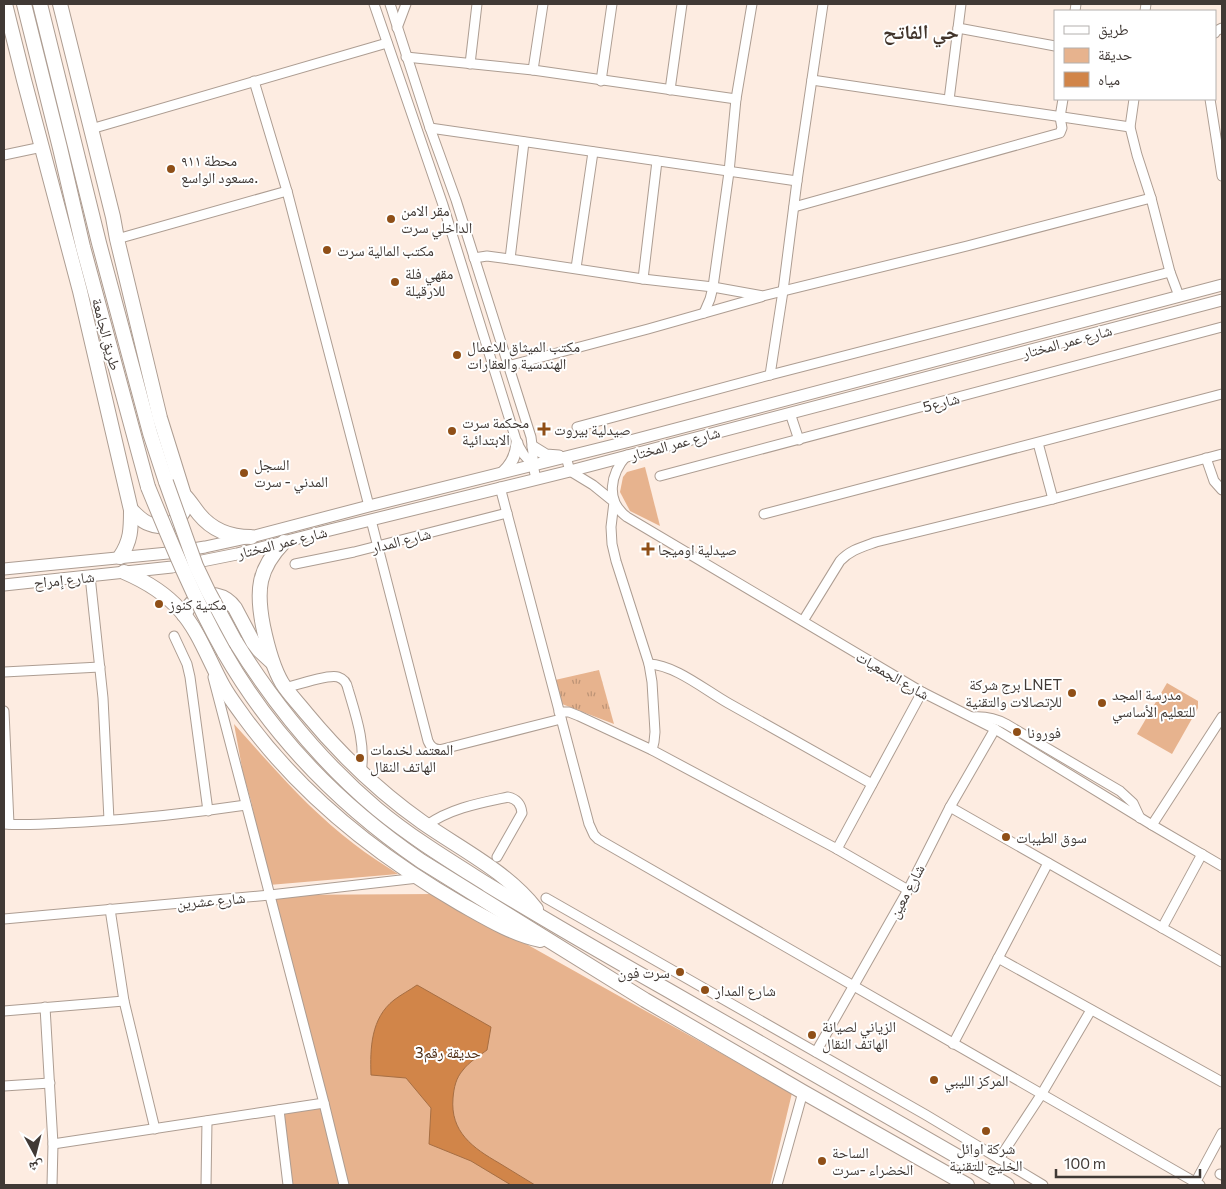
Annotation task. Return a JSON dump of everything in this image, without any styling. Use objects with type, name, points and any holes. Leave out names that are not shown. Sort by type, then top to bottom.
[{"type":"highway","points":[[5,4],[80,291],[131,510],[129,542],[120,557]]},
{"type":"highway","name":"طريق الجامعة","points":[[24,4],[83,247],[148,487],[194,596],[247,690],[273,725],[336,793],[391,840],[421,861],[646,1000],[967,1185]]},
{"type":"highway","points":[[40,4],[104,262],[150,434],[166,482],[196,566],[212,600],[255,673],[300,732],[324,760],[350,785],[391,820],[434,852],[543,918],[1007,1185]]},
{"type":"highway","points":[[60,4],[160,418],[184,496],[185,508],[182,514],[167,525],[148,524],[131,510]]},
{"type":"highway","points":[[60,148],[56,166],[67,211],[67,244]]},
{"type":"highway","points":[[184,496],[192,503],[198,513],[216,529],[239,537],[251,537]]},
{"type":"highway","points":[[284,542],[267,563],[261,578],[259,594],[262,619],[273,662],[285,688],[331,743],[370,782],[427,825],[511,882],[543,918]]},
{"type":"highway","points":[[124,572],[155,588],[184,615],[193,628],[224,688],[249,723],[295,778],[330,812],[418,878],[488,919],[531,938],[553,943]]},
{"type":"highway","points":[[184,615],[193,602],[203,596],[214,595],[224,598],[232,604],[259,650],[273,662]]},
{"type":"main road","name":"شارع عمر المختار","points":[[120,557],[187,550],[251,537],[566,457],[1222,285]]},
{"type":"main road","name":"شارع عمر المختار","points":[[124,572],[189,564],[284,542],[536,479],[1222,300]]},
{"type":"main road","points":[[503,472],[515,456],[517,443]]},
{"type":"main road","points":[[532,447],[546,455],[566,457]]},
{"type":"main road","name":"شارع إمراح","points":[[4,569],[120,557]]},
{"type":"main road","name":"شارع إمراح","points":[[4,585],[124,572]]},
{"type":"street","points":[[374,4],[444,205],[517,443],[532,465]]},
{"type":"street","points":[[390,4],[406,57],[456,200],[530,437],[532,465],[536,479]]},
{"type":"street","points":[[397,28],[406,4]]},
{"type":"street","points":[[470,64],[477,4]]},
{"type":"street","points":[[533,70],[543,4]]},
{"type":"street","points":[[601,81],[612,4]]},
{"type":"street","points":[[670,90],[682,4]]},
{"type":"street","points":[[704,313],[713,288],[729,172],[736,99],[752,4]]},
{"type":"street","points":[[770,375],[823,4]]},
{"type":"street","points":[[949,100],[961,4]]},
{"type":"street","points":[[958,28],[1054,46]]},
{"type":"street","points":[[91,129],[387,43]]},
{"type":"street","points":[[406,57],[533,70],[736,99]]},
{"type":"street","points":[[812,80],[1130,128]]},
{"type":"street","points":[[254,81],[287,191],[369,506]]},
{"type":"street","points":[[794,207],[1060,133],[1062,128],[1060,117],[1063,100]]},
{"type":"street","points":[[1134,100],[1130,128],[1170,272],[1179,296]]},
{"type":"street","points":[[1210,100],[1222,176]]},
{"type":"street","points":[[1212,113],[1222,113]]},
{"type":"street","points":[[430,128],[797,181]]},
{"type":"street","points":[[510,259],[524,142]]},
{"type":"street","points":[[4,155],[42,147]]},
{"type":"street","points":[[576,268],[592,152]]},
{"type":"street","points":[[642,279],[657,161]]},
{"type":"street","points":[[117,238],[287,191]]},
{"type":"street","points":[[508,366],[763,296],[1151,198]]},
{"type":"street","points":[[444,205],[456,200]]},
{"type":"street","points":[[474,258],[487,256],[510,259],[763,296]]},
{"type":"street","points":[[578,427],[770,375],[1170,272]]},
{"type":"street","name":"شارع5","points":[[660,476],[1222,327]]},
{"type":"street","points":[[764,514],[1222,394]]},
{"type":"street","points":[[790,413],[799,440]]},
{"type":"street","points":[[1038,442],[1053,499]]},
{"type":"street","points":[[803,621],[840,560],[847,554],[876,542],[1053,499],[1222,454]]},
{"type":"street","points":[[627,455],[614,475],[612,544],[649,664],[655,732],[652,750]]},
{"type":"street","points":[[566,457],[570,470]]},
{"type":"street","points":[[1206,458],[1214,481],[1222,490]]},
{"type":"street","name":"شارع الجمعيات","points":[[570,470],[614,502],[627,518],[922,692],[994,729],[1222,866]]},
{"type":"street","points":[[500,487],[589,824],[598,840],[1197,1184],[1222,1134]]},
{"type":"street","name":"شارع المدار","points":[[295,564],[377,546],[507,513]]},
{"type":"street","points":[[371,520],[428,741],[436,750],[569,712],[652,750],[837,849],[908,890]]},
{"type":"street","points":[[90,576],[100,667],[109,820]]},
{"type":"street","points":[[174,636],[187,664],[190,676],[208,811]]},
{"type":"street","points":[[649,664],[673,670],[872,784]]},
{"type":"street","points":[[4,672],[100,667]]},
{"type":"street","points":[[213,668],[214,679],[344,1185]]},
{"type":"street","points":[[285,688],[329,677],[339,677],[345,682],[362,744],[361,773]]},
{"type":"street","points":[[837,849],[922,692]]},
{"type":"street","points":[[4,711],[7,824],[47,824],[109,820],[208,811],[246,805]]},
{"type":"street","points":[[970,717],[992,718],[1006,724],[1120,791],[1133,803],[1140,818]]},
{"type":"street","points":[[1152,825],[1222,718]]},
{"type":"street","name":"شارع معين","points":[[816,1052],[908,890],[950,807],[994,729]]},
{"type":"street","points":[[427,825],[455,810],[508,797],[514,799],[519,802],[522,813],[497,857]]},
{"type":"street","points":[[950,807],[1222,962]]},
{"type":"street","points":[[1162,928],[1202,854]]},
{"type":"street","points":[[953,1044],[1048,863]]},
{"type":"street","name":"شارع عشرين","points":[[4,919],[270,895],[418,878]]},
{"type":"street","points":[[546,898],[816,1052],[1043,1185]]},
{"type":"street","points":[[110,909],[124,1001],[155,1129]]},
{"type":"street","points":[[998,958],[1222,1082]]},
{"type":"street","points":[[4,1011],[124,1001]]},
{"type":"street","points":[[45,1008],[53,1144],[52,1185]]},
{"type":"street","points":[[999,1159],[1042,1094],[1091,1010]]},
{"type":"street","points":[[4,1086],[50,1083]]},
{"type":"street","points":[[777,1185],[804,1092]]},
{"type":"street","points":[[53,1144],[324,1102]]},
{"type":"street","points":[[279,1110],[288,1185]]},
{"type":"street","points":[[206,1185],[207,1120]]},
{"type":"green space","points":[[645,467],[660,526],[630,511],[620,492],[623,477],[627,472]]},
{"type":"green space","points":[[599,670],[614,724],[562,704],[558,696],[555,680]]},
{"type":"green space","points":[[1167,683],[1198,701],[1198,708],[1172,754],[1137,734]]},
{"type":"green space","points":[[234,724],[291,787],[337,831],[398,874],[269,885],[257,839],[257,829],[243,773]]},
{"type":"green space","name":"حديقة رقم3","points":[[437,894],[792,1093],[770,1185],[288,1185],[279,1110],[323,1103],[270,895]]},
{"type":"water","points":[[417,985],[491,1027],[487,1050],[468,1064],[457,1079],[453,1098],[455,1120],[459,1130],[472,1145],[535,1185],[511,1185],[471,1161],[429,1144],[431,1108],[406,1078],[371,1075],[373,1034],[376,1025],[386,1007]]},
{"type":"place","name":"محطة ٩١١ مسعود الواسع.","points":[[171,169]]},
{"type":"place","name":"مقر الامن الداخلي سرت","points":[[391,219]]},
{"type":"place","name":"مكتب المالية سرت","points":[[327,250]]},
{"type":"place","name":"مقهي فلة للارقيلة","points":[[395,282]]},
{"type":"place","name":"مكتب الميثاق للاعمال الهندسية والعقارات","points":[[457,355]]},
{"type":"place","name":"صيدلية بيروت","points":[[544,429]]},
{"type":"place","name":"محكمة سرت الابتدائية","points":[[452,431]]},
{"type":"place","name":"السجل المدني - سرت","points":[[244,473]]},
{"type":"place","name":"صيدلية اوميجا","points":[[648,549]]},
{"type":"place","name":"مكتية كنوز","points":[[159,604]]},
{"type":"place","name":"برج شركة LNET للإتصالات والتقنية","points":[[1072,693]]},
{"type":"place","name":"مدرسة المجد للتعليم الأساسي","points":[[1102,703]]},
{"type":"place","name":"فورونا","points":[[1017,732]]},
{"type":"place","name":"المعتمد لخدمات الهاتف النقال","points":[[360,758]]},
{"type":"place","name":"سوق الطيبات","points":[[1006,837]]},
{"type":"place","name":"سرت فون","points":[[680,972]]},
{"type":"place","name":"شارع المدار","points":[[705,990]]},
{"type":"place","name":"الزياني لصيانة الهاتف النقال","points":[[812,1035]]},
{"type":"place","name":"المركز الليبي","points":[[934,1080]]},
{"type":"place","name":"شركة اوائل الخليج للتقنية","points":[[986,1131]]},
{"type":"place","name":"الساحة الخضراء -سرت","points":[[822,1161]]},
{"type":"district","name":"حي الفاتح","points":[[921,31]]}]
